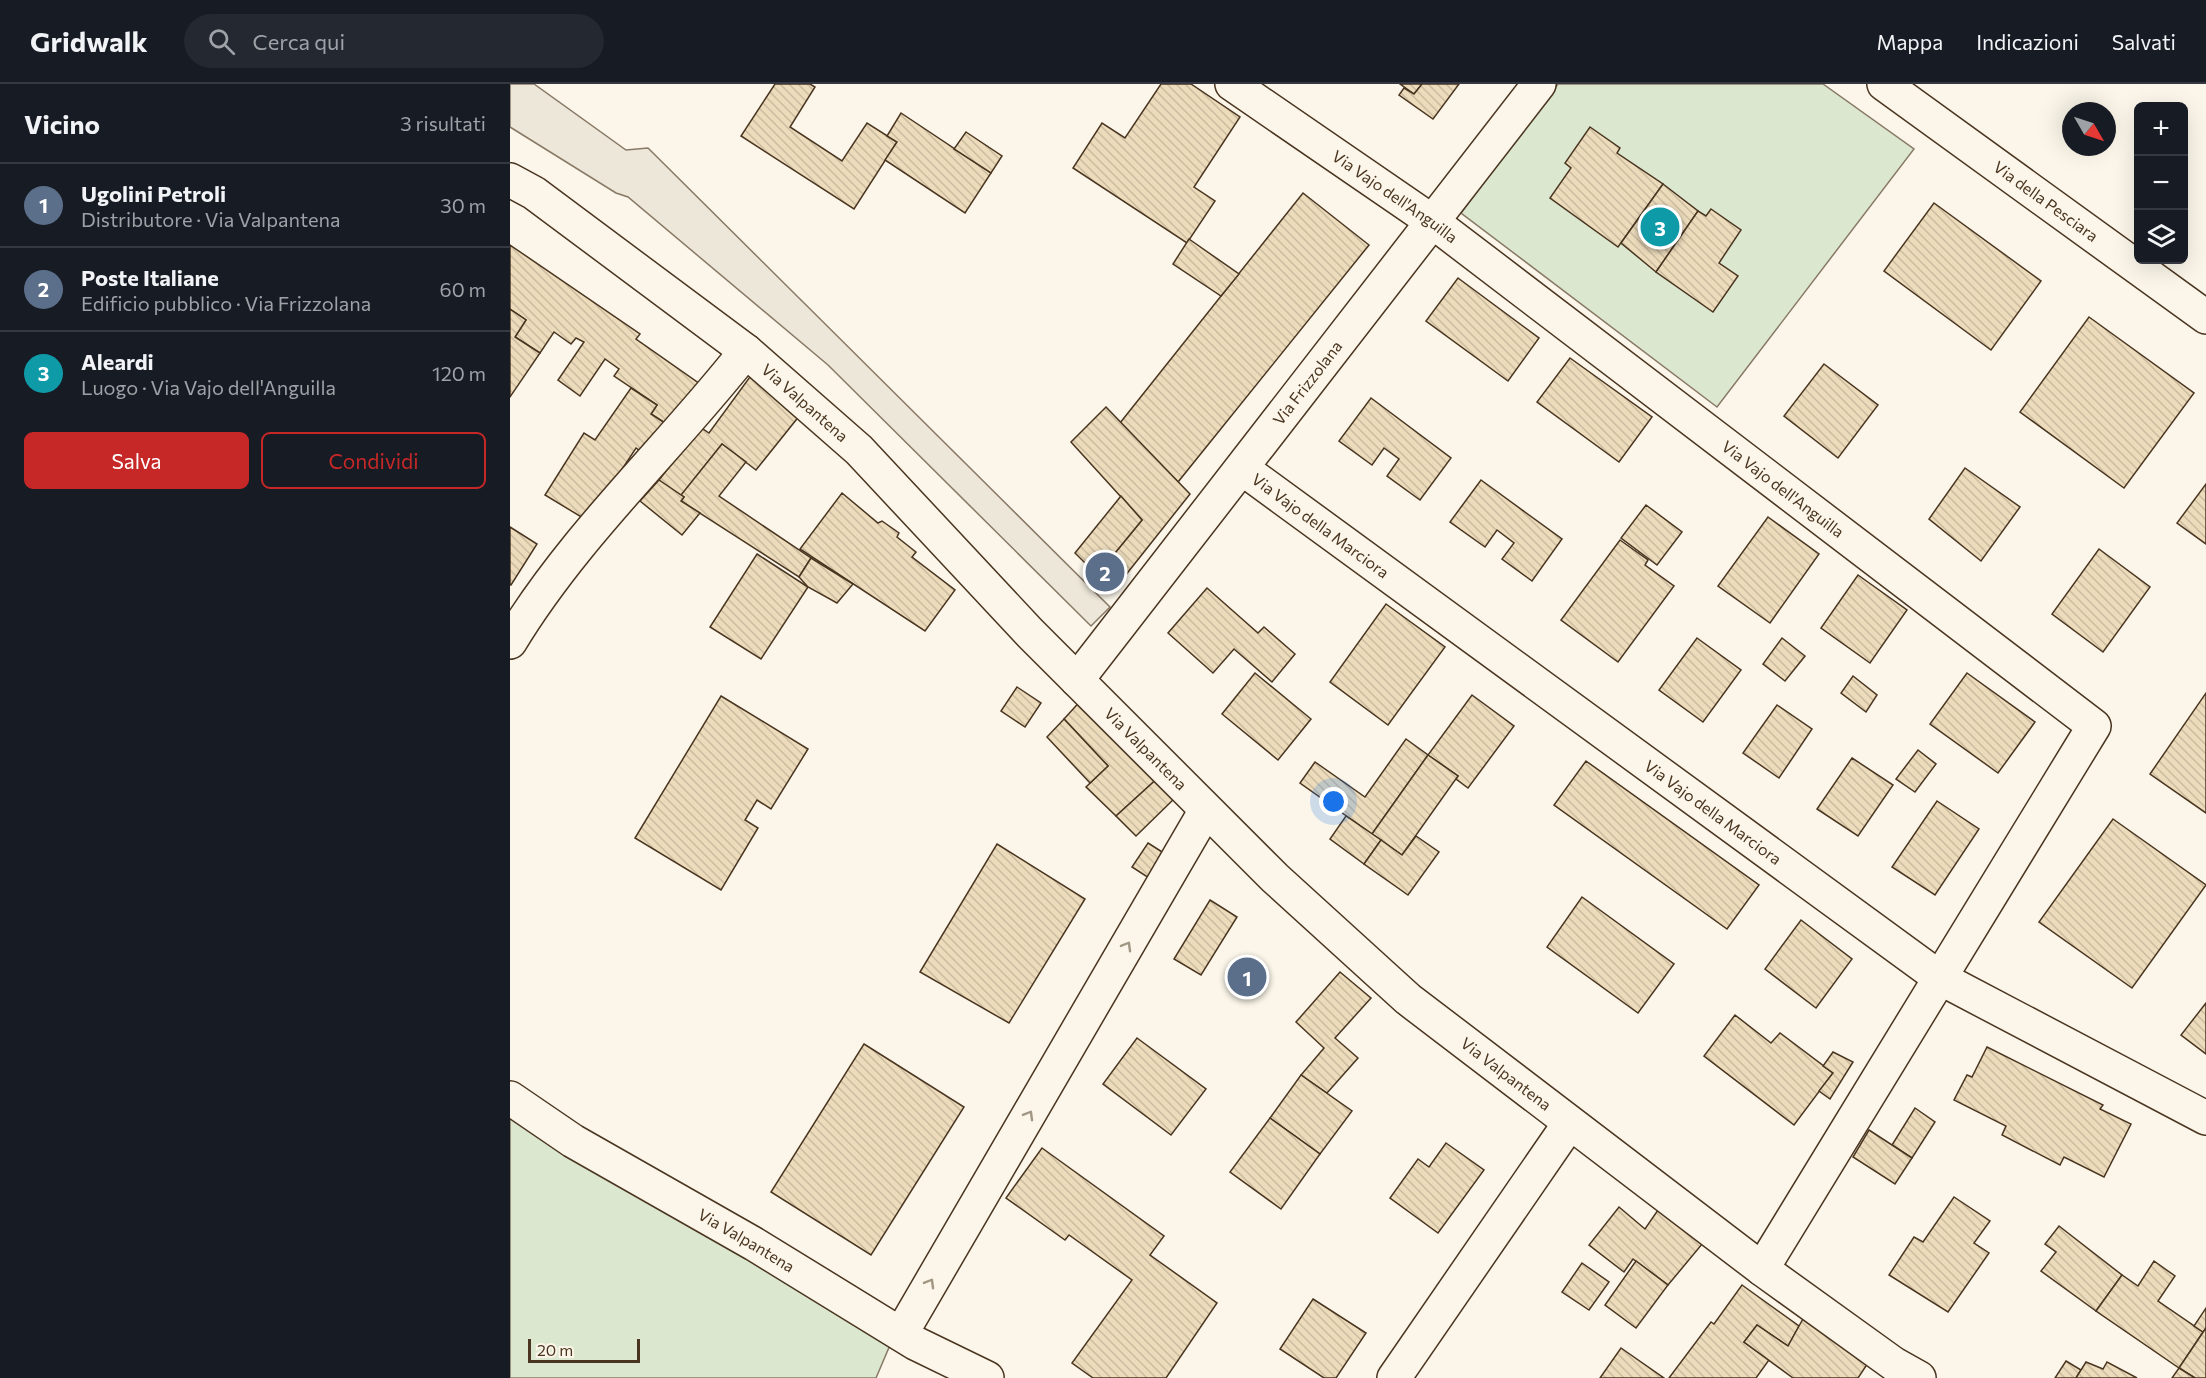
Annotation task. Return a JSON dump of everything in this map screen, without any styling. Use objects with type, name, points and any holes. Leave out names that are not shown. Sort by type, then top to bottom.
[{"type":"street","name":"Via Vajo dell'Anguilla","points":[[1232,84],[1433,222],[2094,726],[1940,978]]},
{"type":"street","name":"Via Frizzolana","points":[[1077,680],[1243,469],[1539,84]]},
{"type":"street","name":"Via della Pesciara","points":[[1884,84],[2206,317]]},
{"type":"street","name":"Via Valpantena","points":[[510,180],[534,193],[746,351],[859,450],[1077,680],[1206,810],[1275,878],[1408,999],[1569,1124],[1899,1373]]},
{"type":"street","name":"Via Valpantena","points":[[510,642],[528,612],[574,551],[704,404],[746,351]]},
{"type":"street","name":"Via Vajo della Marciora","points":[[1243,469],[1940,978],[2206,1118]]},
{"type":"street","points":[[901,1334],[1206,810]]},
{"type":"street","points":[[1762,1269],[1940,978]]},
{"type":"street","name":"Via Valpantena","points":[[510,1098],[573,1141],[754,1244],[901,1334],[987,1378]]},
{"type":"street","points":[[1394,1378],[1569,1124]]},
{"type":"green space","points":[[1558,84],[1823,84],[1914,149],[1717,407],[1461,213]]},
{"type":"green space","points":[[510,1109],[893,1338],[876,1378],[510,1378]]},
{"type":"shaded area","points":[[510,84],[534,84],[626,150],[648,148],[1110,607],[1091,626],[828,365],[628,197],[616,193],[510,127]]},
{"type":"building","points":[[775,84],[810,84],[815,87],[790,127],[842,161],[867,123],[897,142],[854,209],[741,136]]},
{"type":"building","points":[[1161,84],[1191,84],[1240,117],[1194,187],[1215,201],[1187,243],[1073,168],[1102,123],[1125,138]]},
{"type":"building","points":[[1400,84],[1422,84],[1414,94]]},
{"type":"building","points":[[1422,84],[1459,84],[1433,119],[1399,95],[1404,88],[1414,94]]},
{"type":"building","points":[[901,113],[991,173],[965,213],[885,160],[897,142],[887,136]]},
{"type":"building","points":[[1590,127],[1620,148],[1617,153],[1663,184],[1618,247],[1550,198],[1571,168],[1565,163]]},
{"type":"building","points":[[966,132],[1002,156],[991,173],[954,149]]},
{"type":"building","points":[[1663,184],[1698,211],[1656,272],[1621,243]]},
{"type":"building","points":[[1303,193],[1369,245],[1178,482],[1120,423]]},
{"type":"building","points":[[1934,203],[2041,281],[1991,350],[1884,271]]},
{"type":"building","points":[[1711,209],[1741,230],[1719,263],[1738,276],[1713,312],[1656,272],[1698,211],[1706,216]]},
{"type":"building","points":[[1189,239],[1239,274],[1221,296],[1173,264]]},
{"type":"building","points":[[510,245],[640,334],[636,339],[700,384],[671,427],[651,414],[657,405],[614,376],[619,369],[605,359],[580,396],[558,380],[584,342],[576,338],[571,344],[554,332],[540,353],[515,337],[526,320],[510,309]]},
{"type":"building","points":[[1458,278],[1539,338],[1508,381],[1426,321]]},
{"type":"building","points":[[510,309],[526,320],[515,337],[540,353],[510,397]]},
{"type":"building","points":[[2089,317],[2194,393],[2124,488],[2020,412]]},
{"type":"building","points":[[1570,358],[1652,417],[1619,462],[1537,402]]},
{"type":"building","points":[[1824,364],[1878,405],[1838,458],[1784,416]]},
{"type":"building","points":[[755,370],[804,410],[756,470],[722,444],[680,497],[659,480],[700,427],[709,433]]},
{"type":"building","points":[[631,388],[657,405],[651,414],[671,427],[650,458],[636,448],[588,521],[545,495],[584,433],[595,440]]},
{"type":"building","points":[[1371,398],[1451,458],[1420,500],[1387,476],[1399,459],[1384,448],[1372,465],[1339,441]]},
{"type":"building","points":[[1106,407],[1190,494],[1113,591],[1097,575],[1142,520],[1071,442]]},
{"type":"building","points":[[722,444],[746,462],[719,496],[811,558],[799,577],[681,501],[684,497],[681,495]]},
{"type":"building","points":[[1965,468],[2020,507],[1981,561],[1929,519]]},
{"type":"building","points":[[659,480],[684,497],[681,501],[700,513],[682,535],[640,501]]},
{"type":"building","points":[[1481,480],[1562,539],[1532,581],[1502,559],[1514,543],[1497,530],[1485,547],[1450,522]]},
{"type":"building","points":[[2206,484],[2206,544],[2177,523]]},
{"type":"building","points":[[842,493],[878,523],[882,521],[899,533],[897,537],[916,552],[912,557],[955,590],[925,631],[800,549]]},
{"type":"building","points":[[1121,496],[1142,520],[1097,575],[1075,553]]},
{"type":"building","points":[[1646,505],[1682,532],[1657,565],[1621,538]]},
{"type":"building","points":[[1768,517],[1819,554],[1770,623],[1718,586]]},
{"type":"building","points":[[510,527],[537,544],[511,585],[510,585]]},
{"type":"building","points":[[1620,540],[1648,560],[1645,565],[1674,586],[1618,662],[1561,620]]},
{"type":"building","points":[[2099,549],[2150,587],[2103,652],[2052,614]]},
{"type":"building","points":[[757,554],[808,587],[761,659],[710,627]]},
{"type":"building","points":[[811,558],[853,584],[837,603],[808,587],[799,577]]},
{"type":"building","points":[[1858,575],[1907,610],[1870,663],[1821,628]]},
{"type":"building","points":[[1207,588],[1258,633],[1264,627],[1295,654],[1272,682],[1234,649],[1213,673],[1168,633]]},
{"type":"building","points":[[1386,604],[1445,647],[1388,725],[1330,682]]},
{"type":"building","points":[[1697,638],[1741,670],[1703,722],[1659,690]]},
{"type":"building","points":[[1782,638],[1805,656],[1785,681],[1763,664]]},
{"type":"building","points":[[1255,673],[1311,719],[1278,760],[1222,714]]},
{"type":"building","points":[[1967,673],[2035,722],[1998,773],[1930,724]]},
{"type":"building","points":[[1853,676],[1877,695],[1866,712],[1841,693]]},
{"type":"building","points":[[1017,687],[1041,703],[1025,727],[1001,711]]},
{"type":"building","points":[[2206,693],[2206,813],[2150,774]]},
{"type":"building","points":[[1472,695],[1514,726],[1468,788],[1456,779],[1458,776],[1428,755]]},
{"type":"building","points":[[721,696],[808,749],[771,809],[757,800],[745,820],[758,828],[721,890],[635,838]]},
{"type":"building","points":[[1084,697],[1160,776],[1116,816],[1086,787],[1108,766],[1064,719]]},
{"type":"building","points":[[1777,705],[1812,729],[1779,778],[1743,753]]},
{"type":"building","points":[[1064,719],[1108,766],[1090,783],[1047,737]]},
{"type":"building","points":[[1406,739],[1428,755],[1372,834],[1300,783],[1315,762],[1365,797]]},
{"type":"building","points":[[1918,750],[1936,764],[1915,792],[1896,779]]},
{"type":"building","points":[[1428,755],[1458,776],[1402,855],[1372,834]]},
{"type":"building","points":[[1852,758],[1893,785],[1858,836],[1817,809]]},
{"type":"building","points":[[1586,761],[1759,885],[1727,929],[1554,805]]},
{"type":"building","points":[[1160,776],[1178,795],[1136,836],[1116,816]]},
{"type":"building","points":[[1937,801],[1979,829],[1935,895],[1892,867]]},
{"type":"building","points":[[1346,816],[1381,840],[1364,864],[1330,839]]},
{"type":"building","points":[[2113,819],[2206,885],[2132,988],[2039,922]]},
{"type":"building","points":[[1416,836],[1439,852],[1408,895],[1364,864],[1381,840],[1402,855]]},
{"type":"building","points":[[1148,843],[1167,855],[1152,880],[1132,867]]},
{"type":"building","points":[[997,844],[1085,899],[1009,1023],[920,972]]},
{"type":"building","points":[[1582,897],[1674,964],[1638,1013],[1547,947]]},
{"type":"building","points":[[1210,900],[1237,917],[1201,975],[1174,959]]},
{"type":"building","points":[[1801,920],[1852,959],[1816,1008],[1765,969]]},
{"type":"building","points":[[1340,972],[1371,998],[1335,1038],[1358,1058],[1327,1093],[1301,1075],[1324,1048],[1296,1022]]},
{"type":"building","points":[[2206,1003],[2206,1054],[2181,1035]]},
{"type":"building","points":[[1735,1015],[1771,1043],[1780,1033],[1833,1073],[1794,1125],[1704,1056]]},
{"type":"building","points":[[1137,1038],[1206,1089],[1171,1135],[1103,1084]]},
{"type":"building","points":[[864,1044],[964,1107],[871,1255],[771,1192]]},
{"type":"building","points":[[1987,1047],[2103,1105],[2100,1109],[2131,1124],[2104,1177],[2064,1157],[2060,1165],[2002,1135],[2006,1126],[1954,1100],[1967,1075],[1972,1077]]},
{"type":"building","points":[[1833,1052],[1853,1062],[1830,1099],[1819,1091],[1833,1073],[1823,1066]]},
{"type":"building","points":[[1301,1075],[1352,1111],[1320,1154],[1270,1118]]},
{"type":"building","points":[[1915,1108],[1935,1122],[1912,1158],[1892,1145]]},
{"type":"building","points":[[1270,1118],[1320,1154],[1281,1209],[1230,1172]]},
{"type":"building","points":[[1869,1130],[1912,1158],[1895,1184],[1853,1157]]},
{"type":"building","points":[[1446,1143],[1484,1170],[1438,1233],[1390,1198],[1418,1159],[1429,1167]]},
{"type":"building","points":[[1042,1148],[1164,1236],[1150,1255],[1217,1303],[1166,1378],[1093,1378],[1072,1363],[1132,1280],[1069,1235],[1065,1240],[1006,1198]]},
{"type":"building","points":[[1954,1197],[1990,1221],[1974,1243],[1989,1253],[1948,1312],[1889,1275],[1914,1237],[1923,1242]]},
{"type":"building","points":[[1619,1207],[1645,1229],[1658,1210],[1703,1243],[1668,1285],[1633,1259],[1624,1272],[1589,1245]]},
{"type":"building","points":[[2059,1226],[2122,1275],[2096,1311],[2041,1271],[2056,1252],[2045,1244]]},
{"type":"building","points":[[1636,1261],[1668,1285],[1636,1328],[1605,1305]]},
{"type":"building","points":[[2154,1261],[2175,1276],[2158,1301],[2203,1332],[2179,1368],[2096,1311],[2122,1275],[2138,1286]]},
{"type":"building","points":[[1582,1263],[1609,1282],[1589,1310],[1562,1292]]},
{"type":"building","points":[[1742,1285],[1799,1326],[1788,1346],[1757,1325],[1744,1342],[1769,1360],[1756,1378],[1669,1378],[1711,1322],[1714,1324]]},
{"type":"building","points":[[1313,1299],[1366,1333],[1336,1378],[1324,1378],[1280,1349]]},
{"type":"building","points":[[2206,1308],[2206,1328],[2203,1332],[2194,1326]]},
{"type":"building","points":[[1804,1317],[1870,1360],[1858,1378],[1793,1378],[1744,1342],[1757,1325],[1788,1346]]},
{"type":"building","points":[[2206,1328],[2206,1378],[2195,1378],[2179,1368]]},
{"type":"building","points":[[1621,1348],[1664,1378],[1600,1378]]},
{"type":"building","points":[[2066,1361],[2081,1370],[2076,1378],[2055,1378]]},
{"type":"building","points":[[2086,1362],[2103,1369],[2107,1362],[2137,1378],[2076,1378]]},
{"type":"building","points":[[2179,1368],[2195,1378],[2172,1378]]},
{"type":"place","name":"Aleardi","points":[[1660,227]]},
{"type":"place","name":"Poste Italiane","points":[[1105,572]]},
{"type":"place","name":"Ugolini Petroli","points":[[1247,977]]}]
